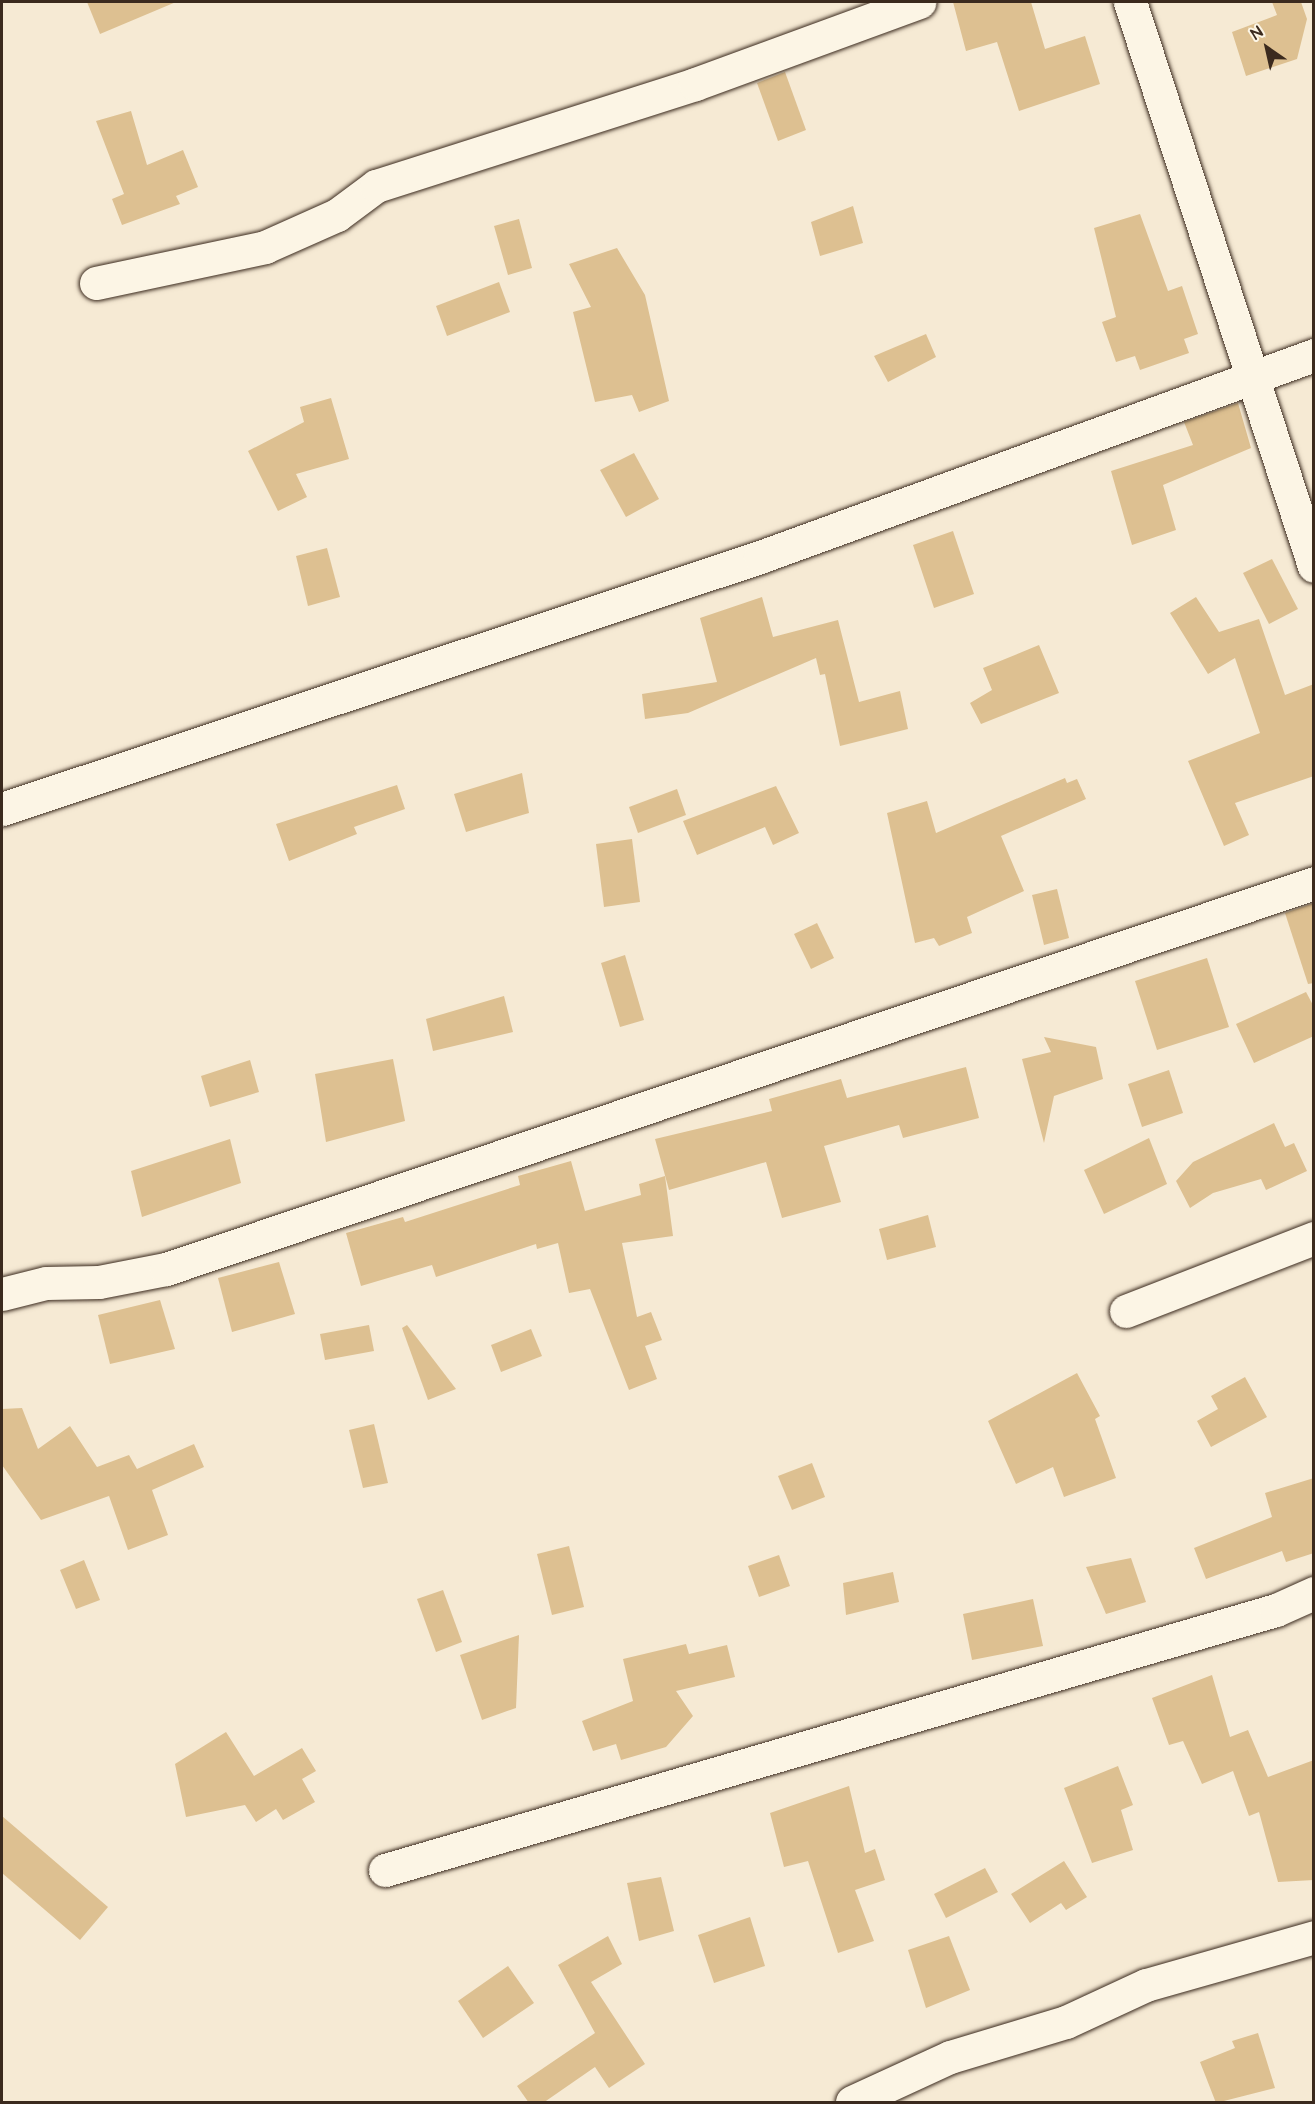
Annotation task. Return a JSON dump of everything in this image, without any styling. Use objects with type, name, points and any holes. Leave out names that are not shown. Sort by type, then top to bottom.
[{"type":"street","points":[[96,283],[265,246],[337,215],[376,186],[695,84],[919,2]]},
{"type":"street","points":[[1130,2],[1249,379],[1314,566]]},
{"type":"street","points":[[2,809],[760,557],[1314,355]]},
{"type":"street","points":[[2,1294],[46,1283],[99,1282],[166,1269],[1314,883]]},
{"type":"street","points":[[1126,1311],[1314,1238]]},
{"type":"street","points":[[385,1870],[1264,1613],[1314,1593]]},
{"type":"street","points":[[852,2103],[981,2045],[1066,2022],[1176,1975],[1314,1937]]},
{"type":"building","points":[[87,2],[176,2],[100,34]]},
{"type":"building","points":[[953,2],[1031,2],[1045,49],[1085,36],[1100,84],[1019,111],[997,42],[966,51]]},
{"type":"building","points":[[1272,2],[1301,2],[1307,19],[1297,59],[1246,76],[1232,32],[1277,15]]},
{"type":"building","points":[[785,72],[806,130],[778,141],[757,83]]},
{"type":"building","points":[[131,111],[147,165],[183,150],[198,187],[176,196],[180,204],[122,225],[112,199],[124,194],[96,121]]},
{"type":"building","points":[[853,206],[863,243],[820,256],[811,222]]},
{"type":"building","points":[[1140,214],[1168,291],[1182,286],[1198,334],[1184,339],[1189,353],[1140,370],[1135,356],[1116,362],[1102,322],[1116,317],[1094,228]]},
{"type":"building","points":[[519,219],[532,268],[508,275],[494,226]]},
{"type":"building","points":[[617,248],[645,295],[669,401],[639,412],[632,395],[595,402],[573,312],[591,307],[569,264]]},
{"type":"building","points":[[499,282],[510,312],[447,336],[436,306]]},
{"type":"building","points":[[926,334],[936,357],[888,382],[874,356]]},
{"type":"building","points":[[331,398],[349,459],[296,474],[307,497],[278,511],[248,451],[304,422],[300,407]]},
{"type":"building","points":[[1238,403],[1251,448],[1163,485],[1176,530],[1132,545],[1111,471],[1193,445],[1184,422]]},
{"type":"building","points":[[634,453],[659,499],[626,517],[600,470]]},
{"type":"building","points":[[953,531],[974,594],[934,608],[913,545]]},
{"type":"building","points":[[327,548],[340,597],[308,606],[296,556]]},
{"type":"building","points":[[1272,559],[1298,609],[1269,624],[1243,573]]},
{"type":"building","points":[[762,597],[773,637],[838,620],[859,702],[900,691],[908,729],[840,746],[825,674],[820,675],[816,658],[688,713],[645,719],[642,694],[717,682],[700,618]]},
{"type":"building","points":[[1196,597],[1219,632],[1259,619],[1285,695],[1314,684],[1314,776],[1235,803],[1249,835],[1224,846],[1188,761],[1260,733],[1235,658],[1208,674],[1170,613]]},
{"type":"building","points":[[1039,645],[1059,693],[981,724],[970,703],[992,690],[983,668]]},
{"type":"building","points":[[522,773],[529,813],[466,832],[454,794]]},
{"type":"building","points":[[1065,778],[1067,783],[1077,779],[1086,799],[1001,836],[1024,891],[967,917],[972,933],[939,946],[934,938],[915,943],[887,813],[927,801],[936,833]]},
{"type":"building","points":[[397,785],[405,809],[354,827],[357,834],[289,861],[276,824]]},
{"type":"building","points":[[776,786],[799,833],[773,845],[765,827],[697,855],[683,821]]},
{"type":"building","points":[[677,789],[686,815],[638,833],[629,807]]},
{"type":"building","points":[[632,839],[640,902],[604,907],[596,844]]},
{"type":"building","points":[[1057,889],[1069,938],[1044,945],[1032,895]]},
{"type":"building","points":[[1314,903],[1314,983],[1308,984],[1285,913]]},
{"type":"building","points":[[817,923],[834,958],[811,969],[794,934]]},
{"type":"building","points":[[625,955],[644,1020],[620,1027],[601,963]]},
{"type":"building","points":[[1207,958],[1229,1027],[1157,1050],[1135,981]]},
{"type":"building","points":[[1306,992],[1314,1007],[1314,1036],[1254,1063],[1236,1024]]},
{"type":"building","points":[[504,996],[513,1032],[433,1051],[426,1019]]},
{"type":"building","points":[[1044,1037],[1096,1047],[1103,1079],[1054,1096],[1044,1143],[1022,1059],[1051,1052]]},
{"type":"building","points":[[393,1059],[405,1121],[326,1142],[315,1074]]},
{"type":"building","points":[[250,1060],[259,1092],[210,1107],[201,1076]]},
{"type":"building","points":[[966,1067],[979,1118],[903,1138],[899,1125],[824,1146],[841,1202],[782,1218],[766,1162],[669,1190],[655,1139],[772,1111],[769,1099],[841,1079],[847,1098]]},
{"type":"building","points":[[1169,1070],[1183,1113],[1142,1127],[1128,1084]]},
{"type":"building","points":[[1274,1123],[1285,1147],[1294,1143],[1307,1171],[1266,1190],[1261,1179],[1213,1193],[1190,1208],[1176,1181],[1193,1162]]},
{"type":"building","points":[[1149,1138],[1167,1184],[1104,1214],[1084,1170]]},
{"type":"building","points":[[230,1139],[241,1183],[142,1217],[131,1171]]},
{"type":"building","points":[[571,1161],[585,1211],[641,1195],[639,1184],[665,1176],[673,1236],[622,1243],[637,1317],[651,1312],[662,1340],[645,1346],[657,1379],[629,1390],[590,1289],[569,1293],[558,1243],[537,1249],[536,1244],[436,1277],[432,1265],[361,1286],[346,1233],[403,1217],[405,1222],[520,1185],[518,1176]]},
{"type":"building","points":[[928,1215],[936,1247],[887,1260],[879,1229]]},
{"type":"building","points":[[279,1262],[295,1314],[232,1332],[218,1278]]},
{"type":"building","points":[[160,1300],[175,1349],[110,1364],[98,1315]]},
{"type":"building","points":[[369,1325],[374,1351],[325,1360],[320,1334]]},
{"type":"building","points":[[407,1325],[456,1389],[428,1400],[402,1328]]},
{"type":"building","points":[[531,1329],[542,1356],[501,1372],[491,1345]]},
{"type":"building","points":[[1077,1373],[1100,1416],[1095,1419],[1116,1478],[1064,1497],[1053,1467],[1016,1484],[988,1421]]},
{"type":"building","points":[[1245,1377],[1267,1417],[1211,1447],[1197,1421],[1218,1409],[1211,1396]]},
{"type":"building","points":[[22,1408],[38,1449],[70,1426],[97,1467],[129,1455],[137,1469],[194,1444],[204,1467],[152,1490],[168,1535],[128,1550],[109,1496],[41,1520],[2,1465],[2,1409]]},
{"type":"building","points":[[374,1424],[388,1483],[363,1488],[349,1430]]},
{"type":"building","points":[[812,1463],[825,1497],[792,1510],[778,1476]]},
{"type":"building","points":[[1314,1478],[1314,1553],[1286,1562],[1282,1551],[1206,1579],[1194,1548],[1272,1517],[1265,1493]]},
{"type":"building","points":[[569,1546],[584,1607],[552,1615],[537,1554]]},
{"type":"building","points":[[779,1555],[790,1586],[759,1597],[748,1566]]},
{"type":"building","points":[[1131,1558],[1146,1602],[1106,1614],[1086,1567]]},
{"type":"building","points":[[84,1560],[100,1600],[76,1609],[60,1570]]},
{"type":"building","points":[[893,1572],[899,1602],[846,1615],[843,1583]]},
{"type":"building","points":[[443,1590],[462,1642],[436,1652],[417,1599]]},
{"type":"building","points":[[1033,1599],[1043,1646],[972,1660],[963,1614]]},
{"type":"building","points":[[519,1635],[516,1708],[482,1720],[460,1655]]},
{"type":"building","points":[[686,1644],[689,1654],[727,1645],[735,1677],[676,1691],[693,1716],[666,1747],[621,1760],[616,1744],[593,1751],[582,1721],[633,1701],[623,1659]]},
{"type":"building","points":[[1212,1675],[1230,1737],[1248,1730],[1268,1777],[1314,1760],[1314,1880],[1278,1882],[1259,1812],[1249,1816],[1233,1771],[1202,1784],[1183,1741],[1169,1745],[1152,1698]]},
{"type":"building","points":[[226,1732],[254,1776],[302,1748],[316,1771],[302,1779],[315,1802],[283,1820],[276,1809],[256,1822],[245,1805],[186,1817],[175,1764]]},
{"type":"building","points":[[1118,1766],[1133,1805],[1121,1810],[1133,1850],[1092,1863],[1064,1788]]},
{"type":"building","points":[[849,1786],[865,1853],[875,1849],[885,1880],[855,1890],[874,1941],[838,1953],[808,1861],[784,1867],[770,1813]]},
{"type":"building","points":[[2,1816],[108,1907],[80,1940],[2,1873]]},
{"type":"building","points":[[1064,1861],[1087,1897],[1066,1910],[1061,1903],[1030,1923],[1011,1894]]},
{"type":"building","points":[[985,1868],[998,1892],[946,1918],[934,1894]]},
{"type":"building","points":[[661,1877],[674,1931],[639,1941],[627,1883]]},
{"type":"building","points":[[750,1917],[765,1966],[714,1983],[698,1935]]},
{"type":"building","points":[[608,1936],[622,1964],[591,1982],[645,2064],[609,2088],[595,2067],[543,2103],[529,2103],[517,2086],[595,2033],[558,1965]]},
{"type":"building","points":[[949,1936],[970,1990],[926,2008],[908,1950]]},
{"type":"building","points":[[508,1966],[534,2003],[483,2038],[458,2001]]},
{"type":"building","points":[[1258,2033],[1275,2088],[1216,2103],[1200,2062],[1235,2048],[1232,2041]]}]
